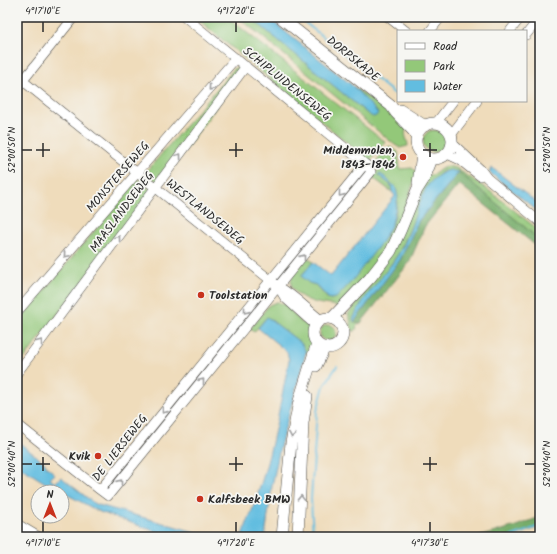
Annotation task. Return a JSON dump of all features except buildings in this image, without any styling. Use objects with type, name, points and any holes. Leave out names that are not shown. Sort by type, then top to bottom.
[{"type":"main road","name":"DORPSKADE","points":[[280,17],[391,106],[417,135]]},
{"type":"main road","name":"DORPSKADE","points":[[391,106],[399,109],[425,126]]},
{"type":"main road","points":[[436,123],[448,129],[452,139],[447,154],[442,157],[427,156],[417,147],[417,135],[425,126],[436,123]]},
{"type":"main road","points":[[327,322],[343,334],[340,342],[333,347],[321,345],[313,334],[327,322],[370,278],[390,251],[417,190],[427,156]]},
{"type":"main road","points":[[282,537],[292,434],[301,395],[321,345]]},
{"type":"main road","points":[[298,537],[303,423],[308,394],[319,358],[321,345]]},
{"type":"main road","points":[[17,525],[36,537]]},
{"type":"street","points":[[20,84],[74,17]]},
{"type":"street","name":"SCHIPLUIDENSEWEG","points":[[185,17],[368,166],[370,172]]},
{"type":"street","points":[[388,17],[405,30]]},
{"type":"street","points":[[431,30],[441,17]]},
{"type":"street","points":[[511,30],[521,17]]},
{"type":"street","points":[[527,34],[540,17]]},
{"type":"street","name":"MONSTERSEWEG","points":[[17,312],[236,58]]},
{"type":"street","name":"MAASLANDSEWEG","points":[[17,373],[246,66]]},
{"type":"street","name":"WESTLANDSEWEG","points":[[20,84],[156,187],[279,287],[288,292],[298,302],[327,322]]},
{"type":"street","points":[[436,123],[452,102]]},
{"type":"street","points":[[476,102],[452,139],[487,178],[540,222]]},
{"type":"street","points":[[447,154],[460,160],[478,175],[487,178]]},
{"type":"street","name":"DE LIERSEWEG","points":[[365,164],[100,490],[108,496],[279,287],[370,172]]},
{"type":"street","points":[[17,424],[100,490]]},
{"type":"green space","points":[[195,17],[227,17],[385,142],[384,144],[370,161],[368,160]]},
{"type":"green space","points":[[238,17],[250,17],[368,114],[378,113],[353,86],[408,127],[405,134],[408,146],[400,148],[395,145]]},
{"type":"green space","points":[[239,67],[242,71],[160,185],[146,172],[234,69]]},
{"type":"green space","points":[[434,130],[442,133],[445,141],[442,149],[434,152],[426,149],[423,141],[426,133]]},
{"type":"green space","points":[[389,146],[398,152],[400,169],[412,168],[417,172],[397,231],[376,265],[339,307],[308,300],[295,291],[291,282],[293,274],[307,257],[313,262],[302,275],[309,283],[316,285],[327,298],[336,298],[384,239],[394,220],[397,201],[396,188],[379,175],[391,185],[392,192],[372,177],[379,169],[376,165],[379,162],[377,160]]},
{"type":"green space","points":[[447,166],[456,168],[491,192],[540,231],[540,240],[459,172],[443,171],[427,186],[399,253],[353,319],[354,322],[359,324],[354,332],[348,314],[377,276],[428,175],[433,175]]},
{"type":"green space","points":[[459,172],[540,240],[540,249],[459,184],[425,226],[409,263],[360,324],[354,322],[400,260],[419,220]]},
{"type":"green space","points":[[138,179],[152,191],[17,368],[17,323]]},
{"type":"green space","points":[[277,302],[286,305],[302,323],[306,319],[310,332],[312,354],[306,352],[301,343],[267,317],[254,332],[250,329],[269,305]]},
{"type":"green space","points":[[328,325],[334,327],[336,333],[334,339],[328,341],[322,339],[320,333],[322,327]]},
{"type":"green space","points":[[540,517],[540,527],[513,537],[478,537],[516,526]]},
{"type":"water","points":[[250,17],[267,17],[353,86],[378,113],[376,116],[373,117],[368,114]]},
{"type":"water","points":[[492,168],[540,205],[540,213],[489,172]]},
{"type":"water","points":[[450,170],[459,172],[419,220],[400,260],[354,322],[353,319],[363,301],[399,253],[426,188],[436,177]]},
{"type":"water","points":[[380,174],[396,188],[398,197],[392,224],[381,243],[352,281],[336,298],[329,299],[316,285],[309,283],[302,277],[302,275],[313,262],[331,276],[395,196],[392,192],[391,185],[378,175]]},
{"type":"water","points":[[267,317],[301,343],[306,352],[281,443],[272,486],[265,537],[241,537],[258,494],[270,450],[289,360],[287,352],[258,328]]},
{"type":"water","points":[[17,441],[45,463],[47,467],[55,474],[50,479],[55,483],[61,477],[70,484],[47,484],[17,465]]},
{"type":"water","points":[[70,484],[95,504],[213,537],[172,537],[100,512],[70,496]]},
{"type":"waterway","points":[[298,17],[395,94]]},
{"type":"waterway","points":[[313,537],[311,499],[317,411],[324,386],[337,366]]},
{"type":"waterway","points":[[510,537],[540,526]]},
{"type":"place","name":"Middenmolen, 1843-1846","points":[[403,157]]},
{"type":"place","name":"Toolstation","points":[[201,295]]},
{"type":"place","name":"Kvik","points":[[98,456]]},
{"type":"place","name":"Kalfsbeek BMW","points":[[200,499]]}]
